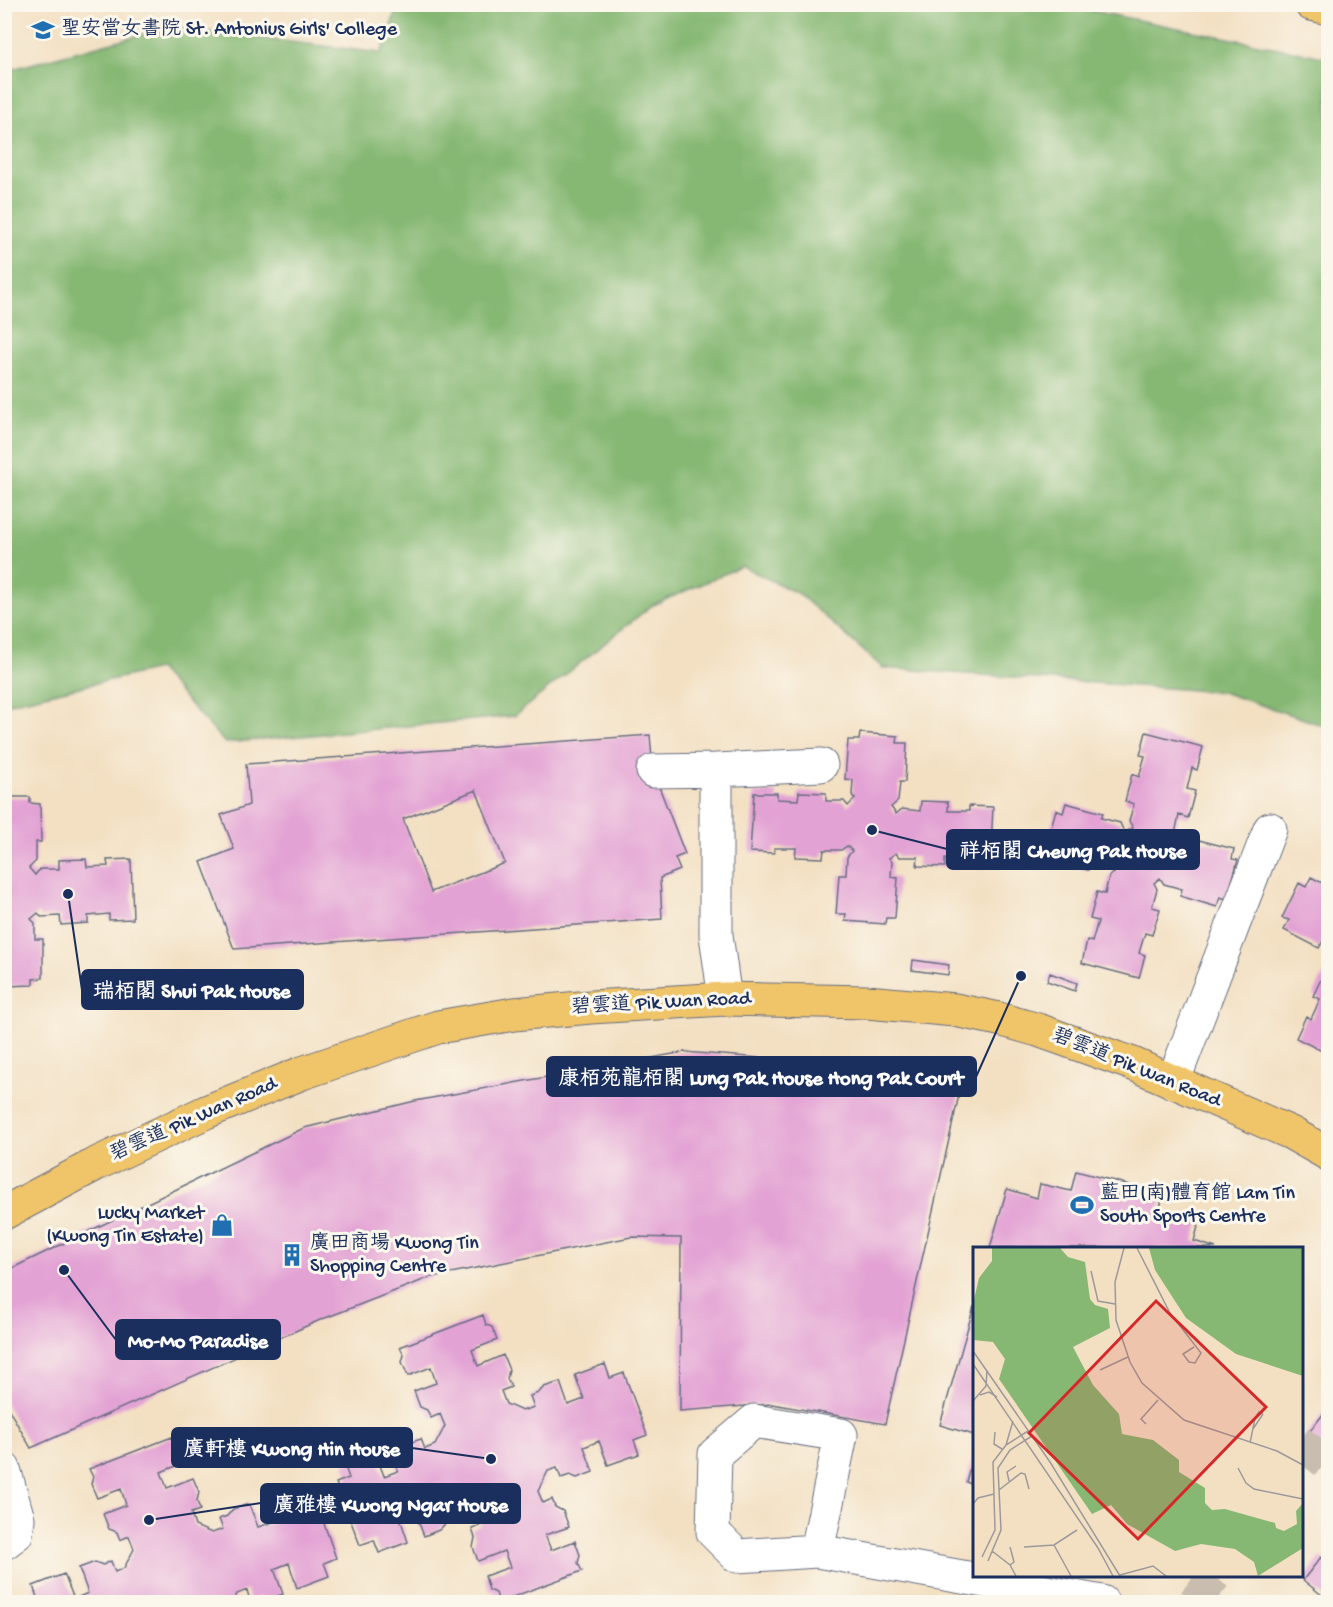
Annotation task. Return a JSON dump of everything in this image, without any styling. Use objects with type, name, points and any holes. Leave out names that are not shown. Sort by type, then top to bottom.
[{"type":"main road","points":[[1311,4],[1329,8]]},
{"type":"main road","name":"碧雲道 Pik Wan Road","points":[[4,1213],[96,1164],[206,1112],[302,1073],[438,1027],[514,1014],[591,1006],[725,999],[867,1002],[955,1010],[999,1019],[1038,1030],[1133,1064],[1291,1133],[1329,1154]]},
{"type":"lane","points":[[653,771],[821,765]]},
{"type":"lane","points":[[716,770],[716,935],[725,999]]},
{"type":"lane","points":[[1173,1082],[1270,829]]},
{"type":"lane","points":[[817,1551],[841,1435],[754,1421],[715,1454],[713,1532],[737,1556],[817,1551],[1102,1602]]},
{"type":"lane","points":[[4,1469],[18,1519],[16,1534],[4,1543]]},
{"type":"green space","points":[[399,4],[1063,5],[1328,58],[1328,727],[1222,692],[883,668],[799,594],[742,566],[651,606],[514,716],[225,743],[158,669],[5,704],[5,71],[168,27],[381,53]]},
{"type":"building","points":[[1146,732],[1203,747],[1197,770],[1192,768],[1187,789],[1195,791],[1188,818],[1179,815],[1175,834],[1170,836],[1174,844],[1179,842],[1193,846],[1195,839],[1234,849],[1232,859],[1238,860],[1227,899],[1220,897],[1217,907],[1180,896],[1182,889],[1164,884],[1160,878],[1154,883],[1157,889],[1152,907],[1160,909],[1152,935],[1145,933],[1139,953],[1145,955],[1139,978],[1082,963],[1087,940],[1092,942],[1098,921],[1090,919],[1097,892],[1105,894],[1109,876],[1114,873],[1109,865],[1104,867],[1090,864],[1088,870],[1050,860],[1053,849],[1045,847],[1056,810],[1063,813],[1066,803],[1103,813],[1101,818],[1120,823],[1124,832],[1133,828],[1129,821],[1134,804],[1125,801],[1132,774],[1139,777],[1145,756],[1140,755]]},
{"type":"building","points":[[860,733],[898,736],[897,743],[907,743],[905,782],[900,782],[898,801],[891,807],[896,814],[902,809],[920,811],[921,801],[948,802],[948,811],[969,811],[969,806],[993,807],[990,867],[966,866],[966,860],[945,859],[945,867],[917,866],[918,857],[899,857],[896,853],[889,858],[892,862],[891,877],[898,878],[895,918],[886,918],[885,924],[845,921],[846,914],[836,914],[839,875],[846,875],[847,857],[852,851],[847,846],[841,850],[824,850],[823,858],[795,857],[796,848],[774,848],[774,853],[750,852],[754,793],[777,793],[777,799],[798,800],[799,792],[826,793],[826,801],[844,801],[848,806],[855,799],[852,795],[853,780],[845,779],[848,740],[859,740]]},
{"type":"building","points":[[650,735],[653,771],[685,854],[675,858],[680,870],[660,878],[662,919],[234,949],[201,862],[234,849],[221,815],[249,805],[246,764]],"holes":[[[476,790],[505,863],[431,892],[403,819]]]},
{"type":"building","points":[[4,797],[30,797],[30,803],[40,804],[41,842],[36,842],[36,861],[29,868],[35,875],[40,869],[59,869],[59,860],[86,859],[87,867],[108,866],[107,860],[131,859],[133,919],[109,920],[109,914],[88,916],[88,923],[61,925],[60,916],[41,917],[38,913],[31,919],[35,923],[35,939],[43,939],[43,978],[33,979],[33,985],[4,986]]},
{"type":"building","points":[[1311,877],[1328,886],[1328,944],[1323,941],[1319,948],[1284,930],[1289,920],[1282,918],[1299,883],[1306,887]]},
{"type":"building","points":[[913,960],[949,965],[948,975],[912,970]]},
{"type":"building","points":[[1325,971],[1328,973],[1328,1054],[1296,1038],[1306,1016],[1311,1019],[1320,999],[1313,996]]},
{"type":"building","points":[[1050,973],[1077,983],[1075,991],[1047,981]]},
{"type":"building","name":"廣田商場 Kwong Tin Shopping Centre","points":[[684,1052],[761,1058],[961,1086],[885,1424],[772,1404],[680,1411],[681,1238],[631,1237],[431,1277],[320,1320],[31,1448],[4,1401],[4,1272],[304,1128],[415,1101]]},
{"type":"building","name":"藍田(南)體育館 Lam Tin South Sports Centre","points":[[1076,1171],[1164,1194],[1158,1213],[1199,1223],[1194,1241],[1213,1247],[990,1247],[1007,1189],[1037,1198],[1040,1184],[1071,1191]]},
{"type":"building","points":[[973,1310],[973,1435],[940,1425]]},
{"type":"building","points":[[483,1315],[486,1325],[492,1327],[497,1340],[472,1350],[478,1366],[503,1355],[509,1370],[507,1379],[511,1387],[501,1391],[506,1404],[522,1411],[534,1407],[530,1396],[538,1393],[544,1387],[560,1382],[568,1405],[584,1399],[575,1375],[605,1364],[610,1378],[624,1373],[647,1435],[634,1440],[639,1454],[608,1465],[599,1441],[584,1447],[593,1472],[577,1478],[570,1475],[561,1478],[557,1468],[548,1471],[538,1491],[543,1503],[552,1499],[555,1507],[563,1511],[569,1527],[545,1535],[551,1550],[575,1541],[580,1555],[578,1563],[582,1571],[499,1602],[496,1593],[489,1590],[485,1576],[510,1567],[504,1551],[478,1561],[473,1547],[475,1538],[472,1529],[481,1525],[477,1513],[461,1506],[450,1510],[453,1521],[424,1536],[415,1513],[400,1518],[408,1542],[379,1553],[374,1540],[360,1545],[336,1483],[349,1478],[344,1464],[375,1452],[384,1476],[398,1471],[389,1446],[406,1440],[412,1442],[421,1439],[425,1449],[435,1445],[445,1426],[440,1414],[431,1418],[427,1410],[420,1407],[414,1391],[436,1383],[431,1367],[408,1376],[402,1362],[404,1355],[400,1347]]},
{"type":"building","points":[[1328,1408],[1328,1458],[1319,1469],[1303,1456],[1303,1440]]},
{"type":"building","points":[[172,1437],[176,1447],[182,1449],[186,1462],[161,1472],[167,1488],[193,1478],[199,1492],[197,1501],[200,1510],[191,1513],[195,1526],[212,1533],[223,1529],[219,1519],[227,1516],[233,1509],[249,1504],[258,1527],[273,1522],[264,1498],[294,1487],[299,1500],[314,1495],[336,1558],[324,1563],[329,1576],[297,1588],[289,1563],[274,1569],[283,1594],[266,1600],[259,1597],[250,1601],[247,1590],[237,1594],[233,1602],[33,1602],[38,1600],[33,1586],[64,1574],[74,1599],[88,1593],[79,1568],[95,1562],[103,1565],[111,1561],[115,1572],[124,1568],[134,1549],[129,1536],[120,1540],[117,1532],[109,1529],[103,1514],[126,1505],[121,1489],[97,1498],[91,1484],[93,1477],[89,1469]]},
{"type":"building","points":[[973,1455],[973,1485],[966,1482]]},
{"type":"building","points":[[1321,1557],[1328,1563],[1328,1600],[1303,1580]]},
{"type":"tunnel","points":[[1303,1464],[1328,1431]]},
{"type":"tunnel","points":[[1194,1602],[1214,1577]]},
{"type":"place","name":"聖安當女書院 St. Antonius Girls' College","points":[[43,30]]},
{"type":"place","name":"祥栢閣 Cheung Pak House","points":[[872,830]]},
{"type":"place","name":"瑞栢閣 Shui Pak House","points":[[68,894]]},
{"type":"place","name":"康栢苑龍栢閣 Lung Pak House Hong Pak Court","points":[[1021,976]]},
{"type":"place","name":"藍田(南)體育館 Lam Tin South Sports Centre","points":[[1082,1205]]},
{"type":"place","name":"Lucky Market (Kwong Tin Estate)","points":[[222,1225]]},
{"type":"place","name":"廣田商場 Kwong Tin Shopping Centre","points":[[292,1255]]},
{"type":"place","name":"Mo-Mo Paradise","points":[[64,1270]]},
{"type":"place","name":"廣軒樓 Kwong Hin House","points":[[491,1459]]},
{"type":"place","name":"廣雅樓 Kwong Ngar House","points":[[149,1520]]}]
